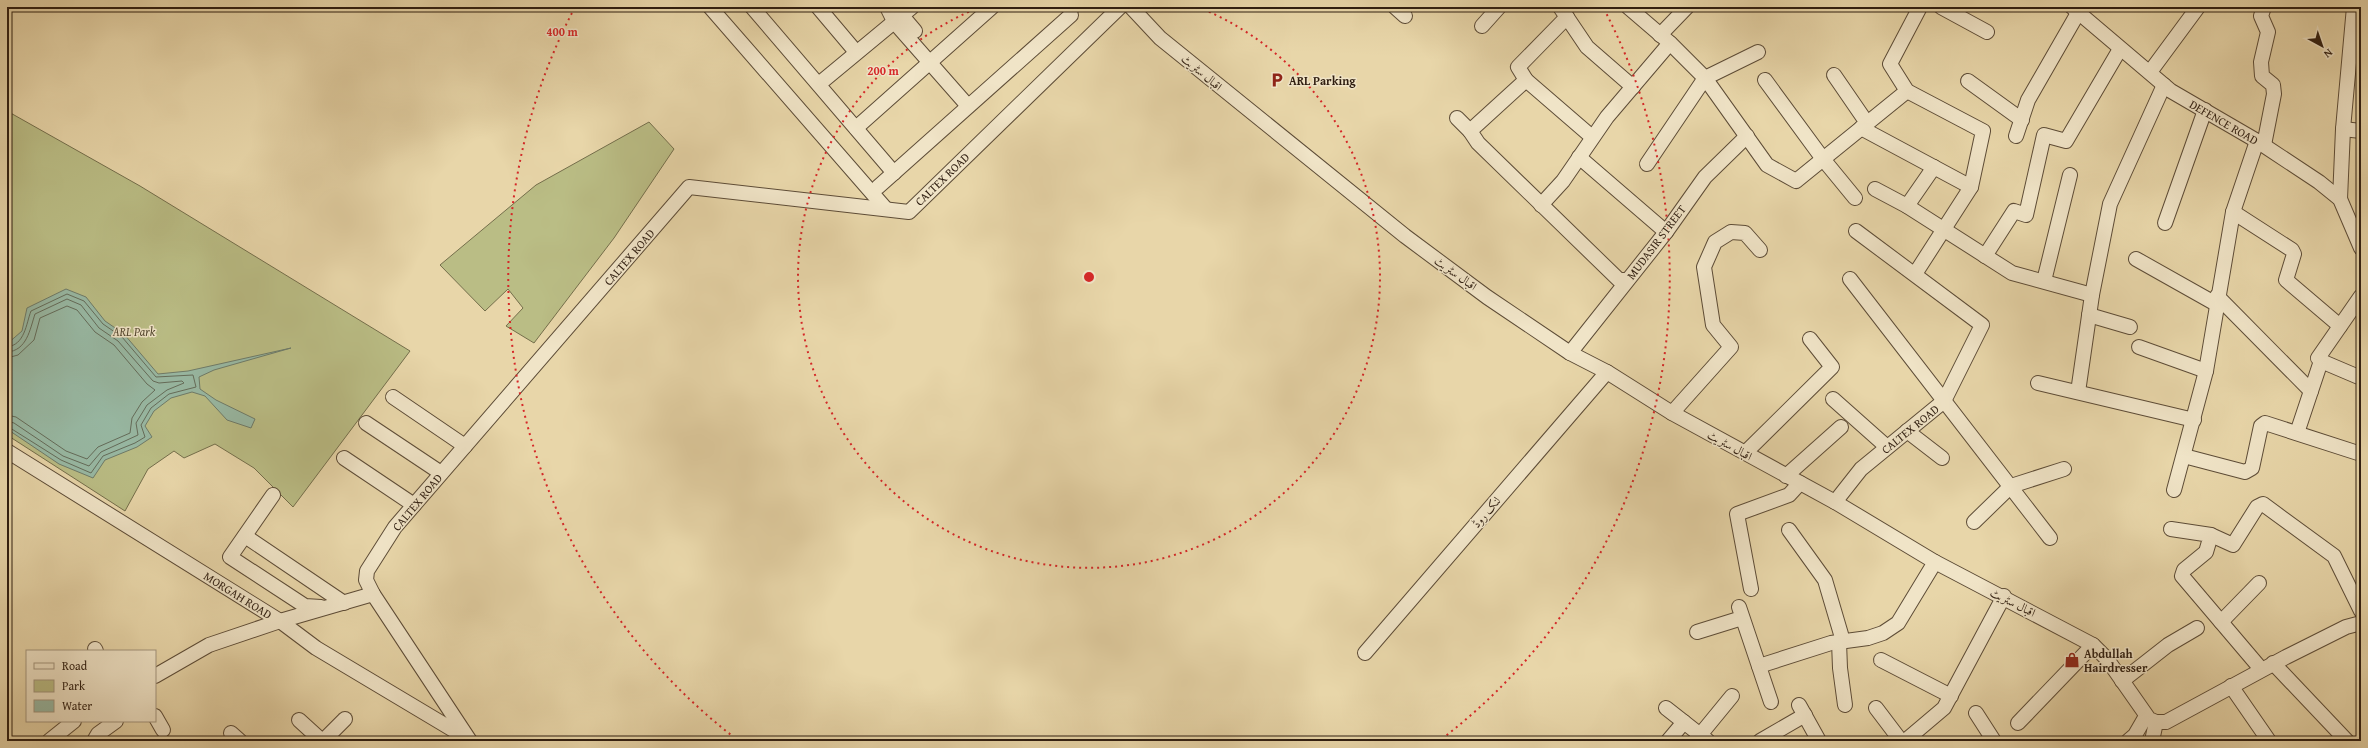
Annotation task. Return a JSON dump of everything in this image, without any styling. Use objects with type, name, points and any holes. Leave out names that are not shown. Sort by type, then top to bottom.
[{"type":"street","points":[[710,7],[886,209]]},
{"type":"street","points":[[818,7],[856,52]]},
{"type":"street","points":[[887,7],[902,12],[933,59],[972,103]]},
{"type":"street","points":[[856,128],[992,7]]},
{"type":"street","name":"CALTEX ROAD","points":[[469,740],[373,594],[366,580],[367,571],[395,527],[689,187],[909,212],[1120,7]]},
{"type":"street","name":"اقبال سٹریٹ","points":[[1131,7],[1160,38],[1405,236],[1487,297],[1570,353],[1608,372],[1672,413],[1835,502],[1935,562],[2004,596],[2093,645],[2107,659],[2151,719]]},
{"type":"street","points":[[1482,26],[1499,7]]},
{"type":"street","points":[[1628,7],[1665,39],[1705,78],[1767,165],[1796,181],[1907,91]]},
{"type":"street","points":[[1541,205],[1563,181],[1592,137],[1633,87],[1687,7]]},
{"type":"street","points":[[1856,231],[1915,274],[1971,187],[1983,131],[1907,91],[1890,64],[1920,7]]},
{"type":"street","points":[[1941,7],[1987,32]]},
{"type":"street","points":[[2150,72],[2198,7]]},
{"type":"street","points":[[2174,490],[2206,371],[2233,212],[2261,143],[2274,94],[2273,85],[2262,76],[2260,62],[2268,32],[2261,16],[2264,7]]},
{"type":"street","points":[[2340,200],[2342,129],[2356,39],[2354,7]]},
{"type":"street","points":[[755,8],[894,173]]},
{"type":"street","points":[[2016,136],[2028,100],[2079,11]]},
{"type":"street","name":"DEFENCE ROAD","points":[[2079,11],[2120,49],[2164,85],[2261,143],[2319,182],[2340,200],[2357,234],[2361,248]]},
{"type":"street","points":[[819,84],[902,12]]},
{"type":"street","points":[[1592,137],[1526,80],[1518,67],[1563,12],[1587,47],[1633,87]]},
{"type":"street","points":[[878,187],[1071,15]]},
{"type":"street","points":[[1985,256],[2014,211],[2026,215],[2044,135],[2066,141],[2120,49]]},
{"type":"street","points":[[1647,164],[1705,78],[1758,52]]},
{"type":"street","points":[[1834,75],[1864,125],[1934,167],[1971,187]]},
{"type":"street","points":[[1470,131],[1526,80]]},
{"type":"street","points":[[1765,80],[1823,159],[1855,198]]},
{"type":"street","points":[[1968,81],[2022,120]]},
{"type":"street","points":[[2078,392],[2092,295],[2110,204],[2164,85]]},
{"type":"street","points":[[2165,223],[2205,110]]},
{"type":"street","points":[[1457,118],[1470,131],[1478,142],[1619,280],[1627,280]]},
{"type":"street","points":[[2342,129],[2361,131]]},
{"type":"street","name":"MUDASIR STREET","points":[[1570,353],[1666,232],[1705,177],[1747,136]]},
{"type":"street","points":[[1579,157],[1666,232]]},
{"type":"street","points":[[1907,206],[1934,167]]},
{"type":"street","points":[[2044,281],[2070,175]]},
{"type":"street","points":[[1875,189],[1907,206],[2012,273],[2092,295]]},
{"type":"street","points":[[2233,212],[2292,250],[2294,254],[2286,280],[2340,326]]},
{"type":"street","points":[[1672,413],[1731,347],[1713,325],[1704,267],[1715,242],[1731,232],[1744,233],[1760,250]]},
{"type":"street","points":[[2136,259],[2217,300],[2311,391]]},
{"type":"street","name":"CALTEX ROAD","points":[[1835,502],[1861,469],[1944,401],[1982,325],[1915,274]]},
{"type":"street","points":[[1850,280],[2050,538]]},
{"type":"street","points":[[2361,296],[2319,354],[2318,358],[2321,361],[2361,378]]},
{"type":"street","points":[[2089,316],[2130,327]]},
{"type":"street","points":[[1745,453],[1832,367],[1810,339]]},
{"type":"street","points":[[2139,346],[2206,371]]},
{"type":"street","points":[[2297,433],[2321,361]]},
{"type":"street","name":"لنک روڈ","points":[[1365,653],[1608,372]]},
{"type":"street","points":[[2038,383],[2194,420]]},
{"type":"street","points":[[393,397],[465,446]]},
{"type":"street","points":[[1833,400],[1886,447]]},
{"type":"street","points":[[366,423],[441,473]]},
{"type":"street","points":[[2184,456],[2245,472],[2252,468],[2262,423],[2361,454]]},
{"type":"street","points":[[1786,476],[1841,427]]},
{"type":"street","points":[[1907,431],[1942,458]]},
{"type":"street","name":"MORGAH ROAD","points":[[7,451],[280,621],[316,648],[469,740]]},
{"type":"street","points":[[344,458],[414,505]]},
{"type":"street","points":[[1974,522],[2011,486],[2064,469]]},
{"type":"street","points":[[1751,590],[1737,514],[1789,495],[1800,483]]},
{"type":"street","points":[[273,495],[230,557],[305,606],[328,607]]},
{"type":"street","points":[[2171,529],[2211,535],[2233,545],[2257,507],[2263,504],[2334,556],[2361,611]]},
{"type":"street","points":[[1789,530],[1825,580],[1841,642],[1840,668],[1845,705]]},
{"type":"street","points":[[2211,535],[2206,552],[2184,570],[2182,576],[2221,622],[2347,741]]},
{"type":"street","points":[[245,536],[344,603]]},
{"type":"street","points":[[1759,666],[1841,642],[1868,638],[1883,633],[1898,623],[1935,562]]},
{"type":"street","points":[[2221,622],[2259,583]]},
{"type":"street","points":[[156,675],[209,645],[280,621],[373,594]]},
{"type":"street","points":[[1905,741],[1944,708],[2004,596]]},
{"type":"street","points":[[1697,632],[1740,613],[1771,702]]},
{"type":"street","points":[[2151,719],[2166,722],[2267,666],[2346,627],[2361,623]]},
{"type":"street","points":[[2122,681],[2168,645],[2197,628]]},
{"type":"street","points":[[2018,723],[2093,645]]},
{"type":"street","points":[[1882,660],[1951,696]]},
{"type":"street","points":[[2231,686],[2269,741]]},
{"type":"street","points":[[1666,708],[1704,738],[1732,696]]},
{"type":"street","points":[[1876,708],[1901,741]]},
{"type":"street","points":[[1760,741],[1802,710],[1819,741]]},
{"type":"street","points":[[1976,713],[1994,741]]},
{"type":"street","points":[[156,718],[163,730]]},
{"type":"street","points":[[299,720],[322,741],[344,719]]},
{"type":"street","points":[[2128,741],[2151,719]]},
{"type":"street","points":[[2151,719],[2152,741]]},
{"type":"street","points":[[49,741],[73,722]]},
{"type":"street","points":[[94,741],[98,734],[115,722]]},
{"type":"street","points":[[1668,741],[1684,722]]},
{"type":"green space","name":"ARL Park","points":[[7,111],[140,186],[410,351],[293,507],[254,468],[215,444],[184,458],[174,451],[148,469],[125,511],[7,435]]},
{"type":"green space","points":[[649,122],[674,149],[614,238],[534,343],[506,326],[523,308],[508,289],[485,311],[440,265],[536,185]]},
{"type":"water","points":[[66,289],[86,297],[105,321],[124,334],[158,374],[188,371],[291,348],[214,370],[199,377],[200,389],[216,400],[255,419],[251,428],[227,420],[205,396],[192,392],[171,398],[154,411],[145,426],[152,437],[137,447],[105,460],[93,478],[59,464],[7,429],[7,344],[22,331],[27,308]]},
{"type":"place","name":"ARL Parking","points":[[1277,80]]},
{"type":"place","name":"Abdullah Hairdresser","points":[[2072,660]]}]
